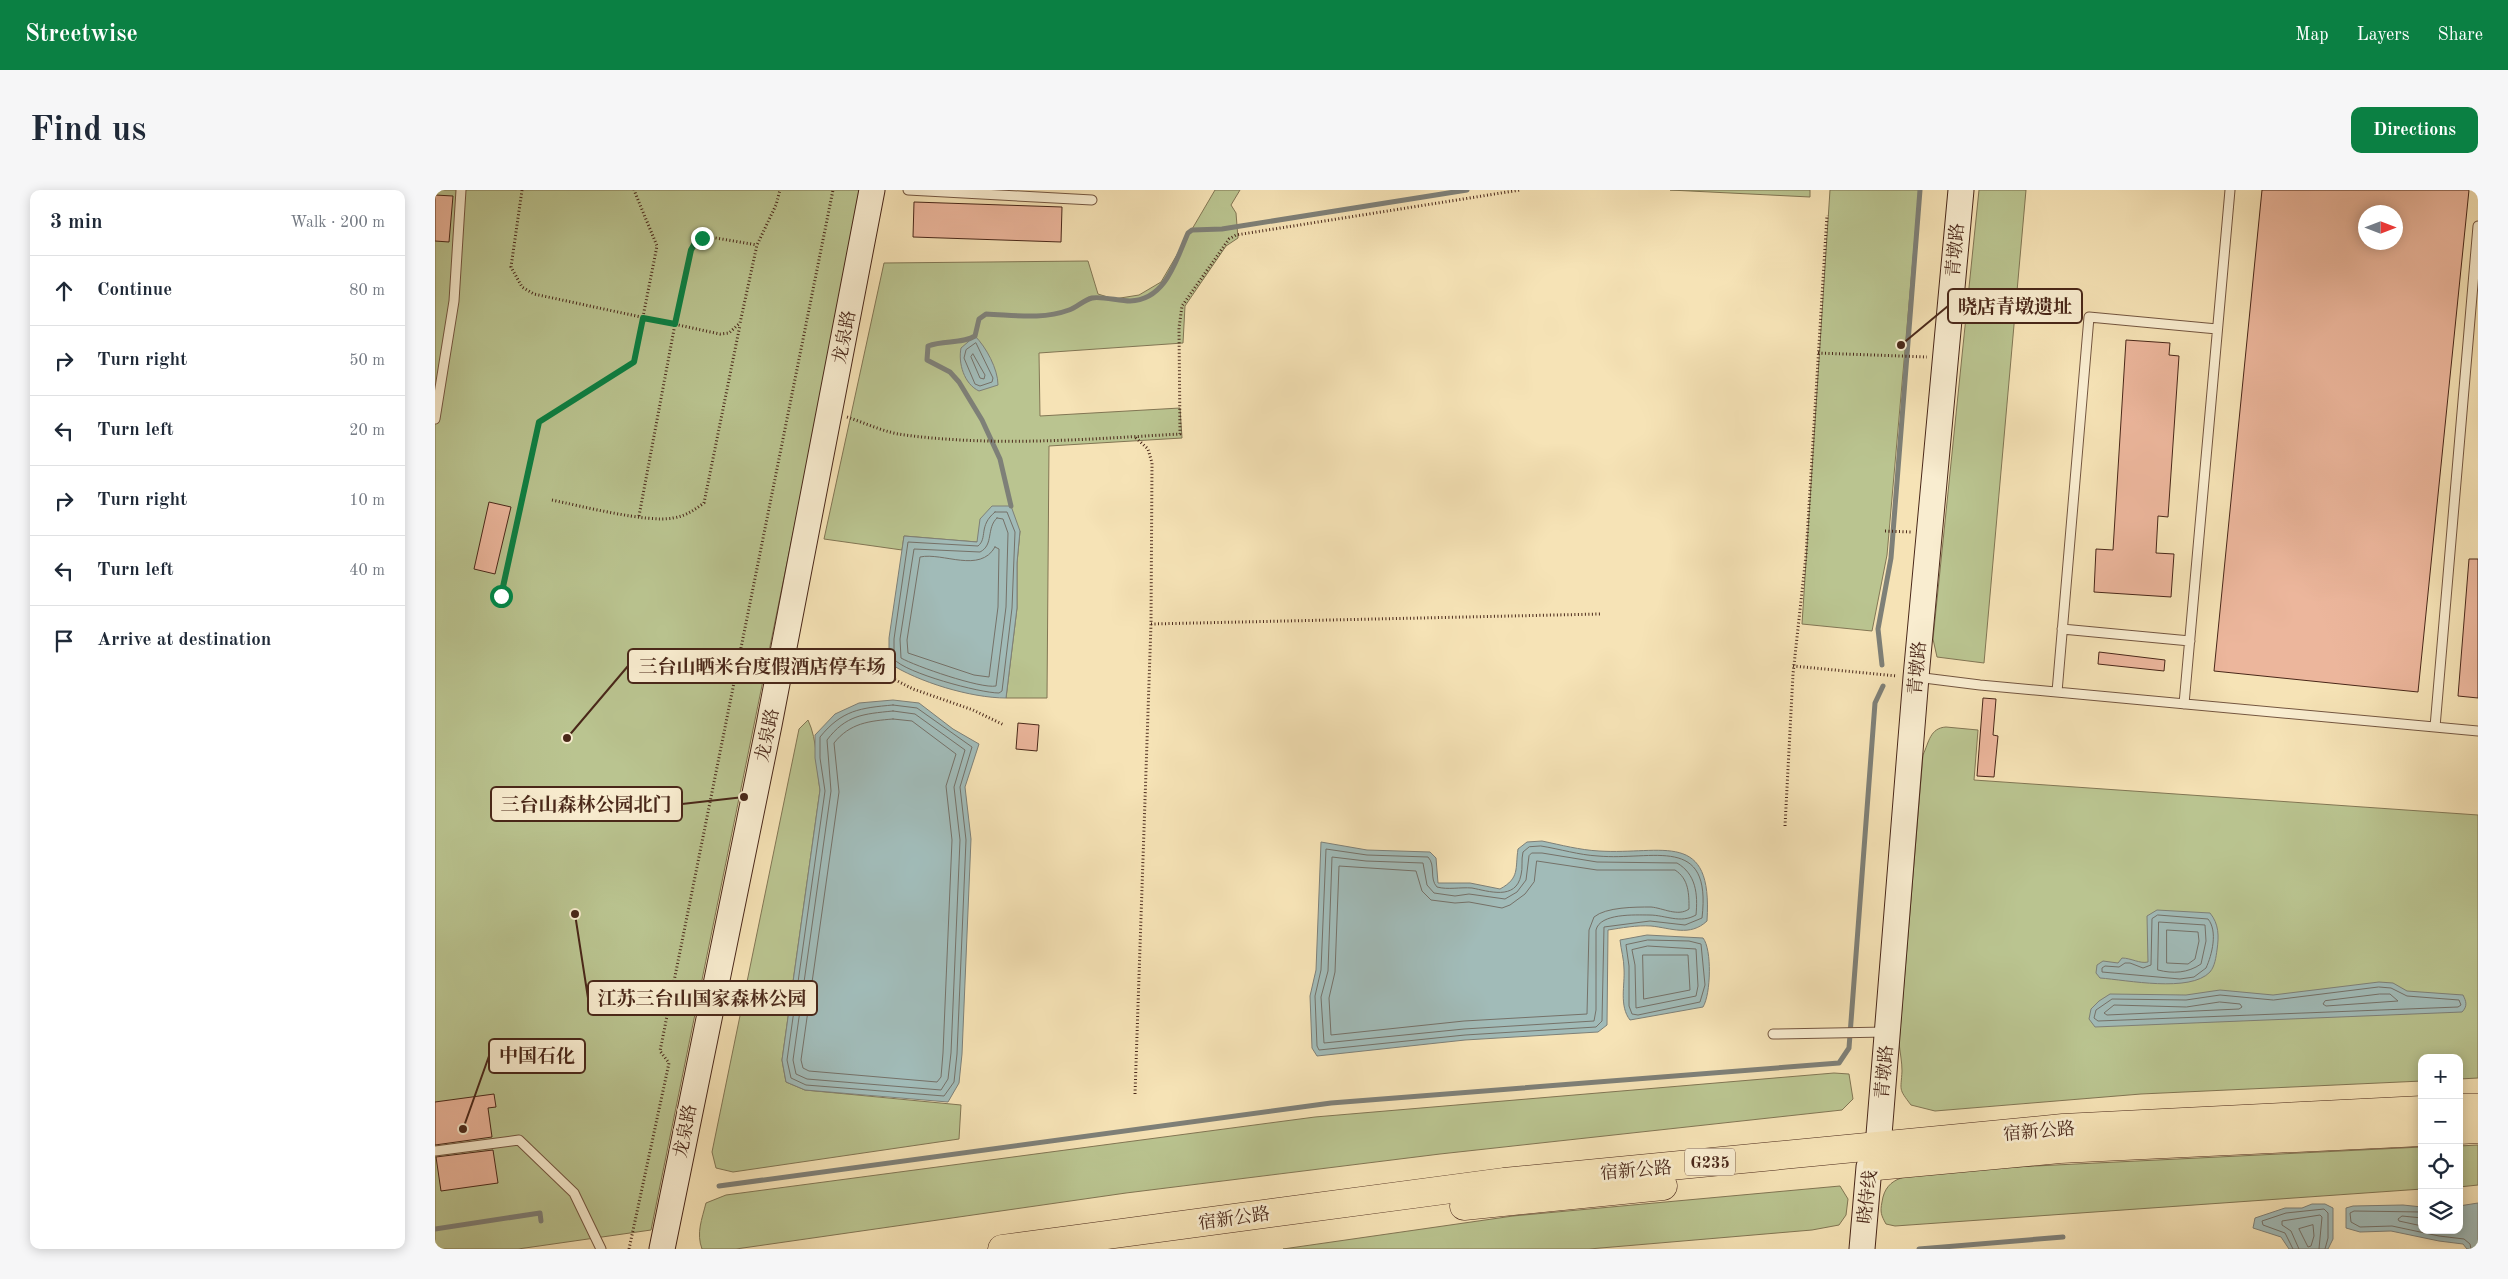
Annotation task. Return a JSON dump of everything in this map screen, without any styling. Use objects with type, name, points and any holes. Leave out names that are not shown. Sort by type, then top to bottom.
[{"type":"highway","points":[[2463,1108],[2478,1108]]},
{"type":"highway","name":"宿新公路","points":[[1143,1249],[1497,1202],[1874,1157],[2063,1128],[2418,1110]]},
{"type":"highway","points":[[2463,1130],[2478,1129]]},
{"type":"highway","name":"宿新公路","points":[[1003,1249],[1504,1182],[1874,1157],[2418,1132]]},
{"type":"street","name":"龙泉路","points":[[662,1249],[784,651],[872,190]]},
{"type":"street","name":"青墩路","points":[[1874,1157],[1888,1032],[1916,677],[1961,190]]},
{"type":"street","name":"晓侍线","points":[[1862,1249],[1874,1157]]},
{"type":"lane","points":[[435,419],[454,301],[461,190]]},
{"type":"lane","points":[[908,190],[1091,200]]},
{"type":"lane","points":[[2184,704],[2230,190]]},
{"type":"lane","points":[[2435,727],[2478,226]]},
{"type":"lane","points":[[2057,692],[2089,318],[2217,329]]},
{"type":"lane","points":[[2062,629],[2190,641]]},
{"type":"lane","points":[[1916,677],[2478,731]]},
{"type":"lane","points":[[1773,1034],[1888,1032]]},
{"type":"lane","points":[[435,1151],[519,1140],[574,1193],[601,1249]]},
{"type":"path","points":[[522,190],[511,267],[522,287],[534,294],[720,334],[729,334],[740,323]]},
{"type":"path","points":[[501,596],[539,422],[634,362],[657,246],[634,190]]},
{"type":"path","points":[[552,500],[639,516],[672,519],[690,514],[704,503],[757,245],[776,205],[780,190]]},
{"type":"path","points":[[629,1249],[669,1063],[661,1051],[833,190]]},
{"type":"path","points":[[830,411],[903,435],[1006,441],[1180,434],[1179,328],[1183,306],[1229,239],[1236,235],[1520,190]]},
{"type":"path","points":[[1785,826],[1793,666],[1806,555],[1827,215]]},
{"type":"path","points":[[639,516],[675,324],[695,243],[702,238],[710,238],[757,245]]},
{"type":"path","points":[[1818,353],[1915,357]]},
{"type":"path","points":[[1135,436],[1148,450],[1152,463],[1151,624],[1135,1094]]},
{"type":"path","points":[[1886,531],[1896,531]]},
{"type":"path","points":[[1151,624],[1600,614]]},
{"type":"path","points":[[784,651],[874,669],[913,689],[973,710],[1004,725]]},
{"type":"path","points":[[1793,666],[1916,677]]},
{"type":"green space","points":[[435,190],[863,190],[651,1230],[518,1249],[435,1249]]},
{"type":"green space","points":[[1215,190],[1240,190],[1231,205],[1236,213],[1238,238],[1226,246],[1185,306],[1183,343],[1039,353],[1040,416],[1180,408],[1182,438],[1049,446],[1047,698],[1006,698],[1017,608],[1017,563],[1020,531],[977,542],[904,536],[902,550],[824,539],[884,263],[1088,261],[1098,294],[1114,299],[1139,295],[1161,282]]},
{"type":"green space","points":[[1670,190],[1810,190],[1810,197]]},
{"type":"green space","points":[[1830,190],[1919,190],[1887,555],[1872,631],[1802,624]]},
{"type":"green space","points":[[1979,190],[2026,190],[1984,663],[1937,657],[1933,639]]},
{"type":"green space","points":[[808,720],[815,745],[820,790],[782,1060],[786,1082],[805,1090],[961,1105],[959,1139],[733,1172],[716,1168],[712,1152],[799,729]]},
{"type":"green space","points":[[1941,728],[1978,730],[1974,780],[2478,815],[2478,1078],[2463,1079],[2463,1054],[2418,1054],[2418,1081],[2141,1094],[1935,1111],[1911,1105],[1901,1089],[1902,1068],[1899,1043],[1923,755],[1933,733]]},
{"type":"green space","points":[[1834,1073],[1849,1074],[1853,1099],[1842,1110],[1440,1154],[1126,1193],[736,1249],[702,1249],[700,1243],[700,1226],[706,1203],[726,1195],[1315,1117]]},
{"type":"green space","points":[[2478,1145],[2478,1185],[2463,1187],[2463,1146]]},
{"type":"green space","points":[[2418,1147],[2418,1189],[1895,1226],[1886,1224],[1881,1211],[1884,1193],[1888,1186],[1901,1178],[1934,1171]]},
{"type":"green space","points":[[1840,1186],[1848,1199],[1846,1215],[1839,1225],[1812,1230],[1589,1249],[1283,1249],[1513,1216]]},
{"type":"water","points":[[975,336],[991,359],[998,385],[979,391],[969,383],[963,372],[960,360],[961,348]]},
{"type":"water","points":[[992,506],[1011,506],[1020,531],[1017,563],[1017,608],[1006,698],[977,695],[945,688],[901,670],[889,663],[889,638],[904,536],[977,542],[980,519]]},
{"type":"water","points":[[893,700],[919,703],[953,729],[979,744],[965,787],[971,839],[962,1054],[959,1083],[948,1102],[805,1090],[786,1082],[782,1060],[820,790],[815,758],[815,735],[835,714],[859,703]]},
{"type":"water","points":[[1542,841],[1592,850],[1663,850],[1679,853],[1692,859],[1702,871],[1707,891],[1707,921],[1701,926],[1687,930],[1646,926],[1608,930],[1607,1025],[1598,1032],[1465,1040],[1317,1056],[1312,1048],[1310,996],[1316,970],[1321,842],[1367,850],[1430,852],[1436,858],[1438,883],[1470,883],[1500,889],[1514,877],[1518,849],[1527,842]]},
{"type":"water","points":[[2157,910],[2210,913],[2217,926],[2218,945],[2216,958],[2210,972],[2201,978],[2174,984],[2141,983],[2100,978],[2096,973],[2097,965],[2103,961],[2118,963],[2122,958],[2148,962],[2147,916]]},
{"type":"water","points":[[1647,935],[1703,938],[1708,952],[1709,982],[1706,1001],[1703,1007],[1630,1020],[1624,1002],[1624,965],[1620,940]]},
{"type":"water","points":[[2379,982],[2393,983],[2407,991],[2463,995],[2466,1006],[2462,1012],[2095,1027],[2089,1019],[2091,1009],[2110,994],[2186,995],[2220,990],[2273,995]]},
{"type":"water","points":[[2478,1203],[2478,1249],[2467,1249],[2463,1244],[2391,1231],[2360,1232],[2346,1228],[2346,1208],[2353,1206],[2403,1205],[2418,1207],[2418,1234],[2463,1234],[2463,1205]]},
{"type":"water","points":[[2312,1204],[2325,1204],[2333,1208],[2333,1239],[2328,1249],[2289,1249],[2281,1237],[2253,1228],[2255,1218],[2285,1208],[2302,1208]]},
{"type":"building","points":[[2262,190],[2469,190],[2418,692],[2214,671]]},
{"type":"building","points":[[435,195],[453,196],[449,242],[435,241]]},
{"type":"building","points":[[914,202],[1062,207],[1061,242],[913,237]]},
{"type":"building","points":[[2126,340],[2170,343],[2169,355],[2179,356],[2168,517],[2158,516],[2156,553],[2174,554],[2171,597],[2094,592],[2096,549],[2113,550]]},
{"type":"building","points":[[489,502],[511,507],[495,574],[474,569]]},
{"type":"building","points":[[2469,559],[2478,559],[2478,698],[2458,696]]},
{"type":"building","points":[[2099,652],[2165,660],[2164,671],[2098,664]]},
{"type":"building","points":[[1983,698],[1996,699],[1993,735],[1998,736],[1994,777],[1977,776]]},
{"type":"building","points":[[1018,723],[1039,725],[1037,751],[1016,749]]},
{"type":"building","points":[[494,1094],[496,1107],[488,1108],[492,1137],[435,1145],[435,1102]]},
{"type":"building","points":[[493,1150],[498,1183],[441,1191],[436,1157]]},
{"type":"waterway","points":[[1011,506],[1000,459],[982,420],[959,382],[950,372],[927,360],[928,346],[964,340],[975,336],[979,319],[986,314],[1049,315],[1069,310],[1092,298],[1130,301],[1142,299],[1153,294],[1168,277],[1188,233],[1192,230],[1222,229],[1467,190]]},
{"type":"waterway","points":[[1882,665],[1878,629],[1891,558],[1920,190]]},
{"type":"waterway","points":[[719,1186],[1331,1103],[1839,1063],[1849,1048],[1875,703],[1883,686]]},
{"type":"waterway","points":[[435,1229],[540,1213],[541,1221]]},
{"type":"waterway","points":[[1919,1249],[2063,1237]]},
{"type":"place","name":"晓店青墩遗址","points":[[1901,345]]},
{"type":"place","name":"三台山晒米台度假酒店停车场","points":[[567,738]]},
{"type":"place","name":"三台山森林公园北门","points":[[744,797]]},
{"type":"place","name":"江苏三台山国家森林公园","points":[[575,914]]},
{"type":"place","name":"中国石化","points":[[463,1129]]},
{"type":"route","points":[[501,596],[539,422],[634,362],[643,318],[675,324],[691,250],[695,243],[702,238]]}]
